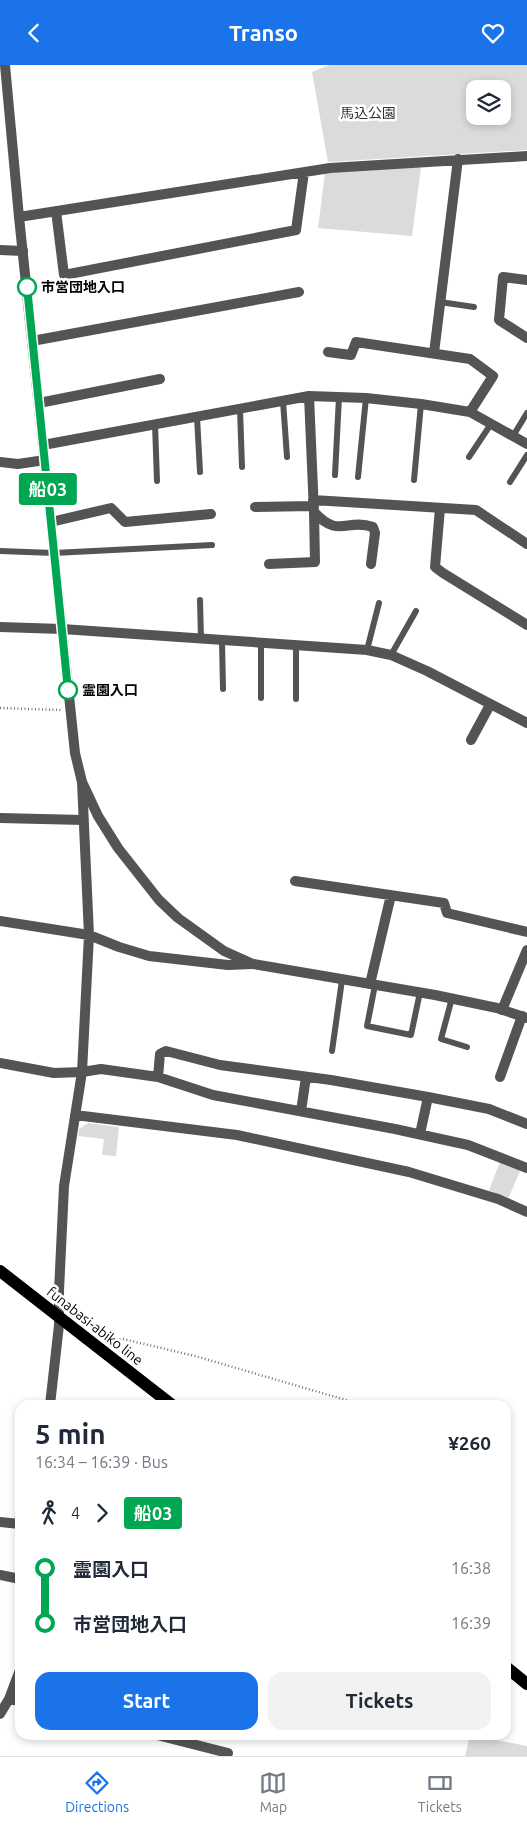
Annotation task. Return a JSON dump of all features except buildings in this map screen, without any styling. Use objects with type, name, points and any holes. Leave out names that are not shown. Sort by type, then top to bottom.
[{"type":"main road","name":"funabasi-abiko line","points":[[0,1271],[166,1400]]},
{"type":"main road","points":[[511,1671],[527,1684]]},
{"type":"street","points":[[5,65],[70,711],[75,753],[82,783],[89,935],[82,1072],[64,1186],[58,1315],[60,1325],[51,1400]]},
{"type":"street","points":[[19,217],[330,168],[527,156]]},
{"type":"street","points":[[434,353],[458,159]]},
{"type":"street","points":[[56,211],[64,275],[296,230],[304,172]]},
{"type":"street","points":[[0,250],[23,251]]},
{"type":"street","points":[[527,280],[503,277],[499,320],[527,338]]},
{"type":"street","points":[[32,341],[300,291]]},
{"type":"street","points":[[328,352],[351,355],[356,342],[470,359],[493,376],[470,413]]},
{"type":"street","points":[[39,403],[160,379]]},
{"type":"street","points":[[44,445],[309,396],[421,404],[470,413],[527,444]]},
{"type":"street","points":[[269,565],[314,562],[309,396]]},
{"type":"street","points":[[0,462],[18,464],[45,459]]},
{"type":"street","points":[[313,506],[324,522],[332,526],[365,524],[372,527],[375,533],[371,564]]},
{"type":"street","points":[[255,507],[313,506],[476,510],[527,544]]},
{"type":"street","points":[[51,523],[111,508],[124,522],[211,514]]},
{"type":"street","points":[[440,508],[435,567],[527,625]]},
{"type":"street","points":[[0,627],[62,629],[296,647],[367,650],[391,655],[428,671],[527,723]]},
{"type":"street","points":[[471,740],[490,705]]},
{"type":"street","points":[[82,783],[98,816],[118,848],[159,900],[178,918],[224,951],[253,964]]},
{"type":"street","points":[[0,818],[83,820]]},
{"type":"street","points":[[295,881],[444,903],[447,913],[527,932]]},
{"type":"street","points":[[372,985],[391,895]]},
{"type":"street","points":[[0,921],[89,935],[149,956],[228,965],[253,964],[420,992],[525,1017],[500,1077]]},
{"type":"street","points":[[502,1010],[527,950]]},
{"type":"street","points":[[158,1077],[160,1054],[166,1051],[220,1065],[306,1077],[489,1109],[527,1124]]},
{"type":"street","points":[[0,1063],[54,1073],[100,1069],[158,1077],[213,1095],[420,1134],[468,1145],[527,1168]]},
{"type":"street","points":[[301,1111],[306,1077]]},
{"type":"street","points":[[420,1134],[428,1097]]},
{"type":"street","points":[[75,1115],[237,1135],[409,1172],[498,1199],[527,1212]]},
{"type":"street","points":[[0,1522],[15,1524]]},
{"type":"street","points":[[0,1575],[15,1578]]},
{"type":"street","points":[[0,1714],[9,1699],[15,1683]]},
{"type":"street","points":[[9,1699],[15,1700]]},
{"type":"street","points":[[177,1740],[228,1753]]},
{"type":"lane","points":[[440,302],[474,307]]},
{"type":"lane","points":[[335,475],[339,397]]},
{"type":"lane","points":[[358,477],[366,399]]},
{"type":"lane","points":[[283,401],[287,457]]},
{"type":"lane","points":[[414,480],[421,404]]},
{"type":"lane","points":[[240,409],[242,467]]},
{"type":"lane","points":[[513,436],[527,413]]},
{"type":"lane","points":[[197,417],[200,473]]},
{"type":"lane","points":[[154,424],[157,481]]},
{"type":"lane","points":[[469,457],[490,424]]},
{"type":"lane","points":[[510,482],[527,455]]},
{"type":"lane","points":[[0,551],[54,553],[212,545]]},
{"type":"lane","points":[[200,600],[201,639]]},
{"type":"lane","points":[[367,650],[379,603]]},
{"type":"lane","points":[[391,655],[416,611]]},
{"type":"lane","points":[[222,641],[223,689]]},
{"type":"lane","points":[[261,644],[261,698]]},
{"type":"lane","points":[[296,647],[296,699]]},
{"type":"lane","points":[[332,1051],[342,980]]},
{"type":"lane","points":[[372,985],[367,1027],[411,1035],[420,992]]},
{"type":"lane","points":[[452,999],[440,1039],[466,1047]]},
{"type":"path","points":[[0,708],[70,711]]},
{"type":"path","points":[[91,1342],[123,1339],[168,1349],[346,1400]]},
{"type":"green space","name":"馬込公園","points":[[329,65],[527,65],[527,150],[328,162],[312,72]]},
{"type":"green space","points":[[421,167],[412,236],[318,228],[325,173]]},
{"type":"green space","points":[[88,1123],[119,1127],[116,1156],[102,1155],[104,1139],[78,1136],[79,1129]]},
{"type":"green space","points":[[500,1162],[521,1169],[508,1199],[489,1190]]},
{"type":"green space","points":[[469,1740],[496,1740],[527,1746],[527,1756],[465,1756]]},
{"type":"bus line","name":"船03","points":[[27,287],[68,690]]},
{"type":"place","name":"市営団地入口","points":[[27,287]]},
{"type":"place","name":"霊園入口","points":[[68,690]]}]
